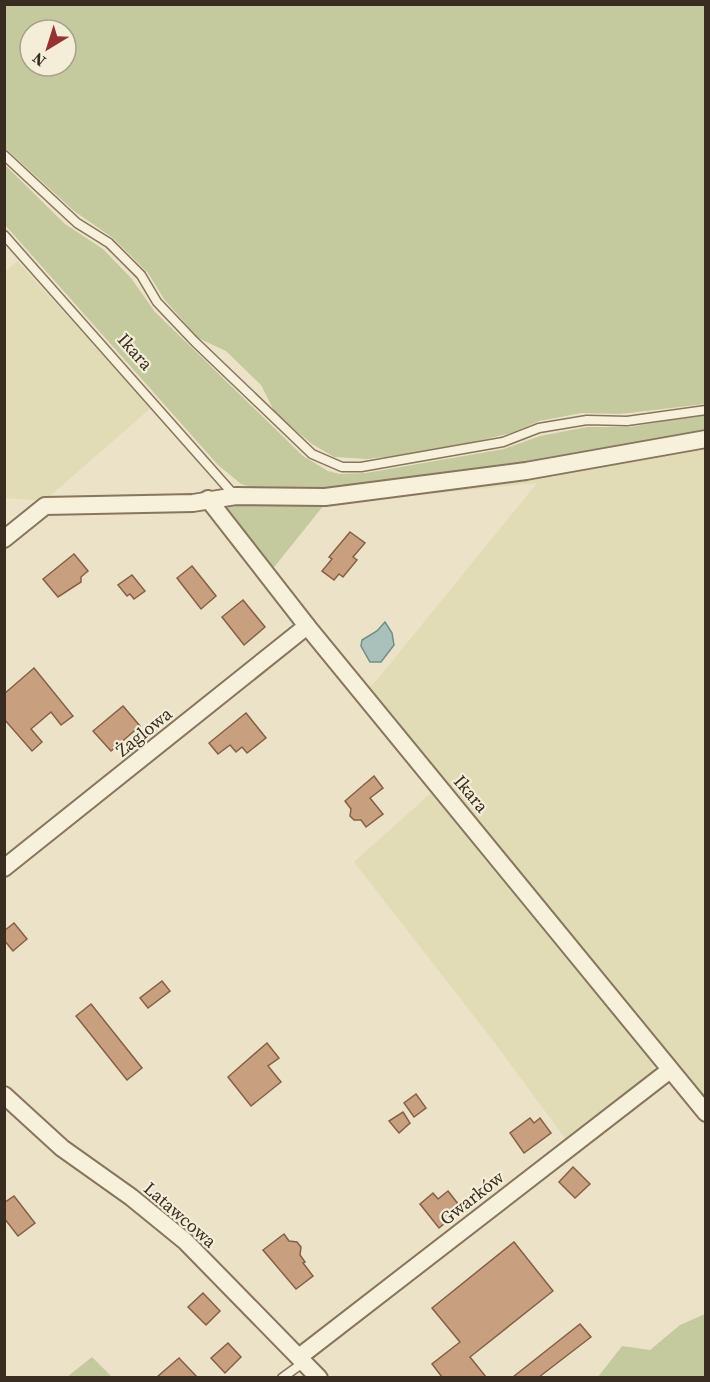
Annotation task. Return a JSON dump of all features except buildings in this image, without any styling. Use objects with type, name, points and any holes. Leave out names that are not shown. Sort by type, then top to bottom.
[{"type":"street","points":[[4,539],[45,506],[193,503],[236,496],[325,497],[526,471],[705,439]]},
{"type":"street","name":"Ikara","points":[[208,499],[307,626],[705,1113]]},
{"type":"street","name":"Żaglowa","points":[[4,868],[307,626]]},
{"type":"street","name":"Gwarków","points":[[301,1359],[670,1070]]},
{"type":"street","name":"Latawcowa","points":[[4,1095],[62,1148],[131,1197],[185,1241],[319,1377]]},
{"type":"lane","points":[[4,155],[77,223],[109,243],[141,275],[157,302],[194,341],[312,454],[327,462],[342,467],[362,467],[503,442],[539,428],[587,420],[627,421],[705,410]]},
{"type":"lane","name":"Ikara","points":[[4,235],[236,496]]},
{"type":"lane","points":[[282,1377],[301,1359]]},
{"type":"shaded area","points":[[17,261],[151,408],[44,501],[5,498],[4,273]]},
{"type":"shaded area","points":[[705,444],[705,1101],[367,688],[376,681],[537,483],[324,505],[533,475]]},
{"type":"shaded area","points":[[432,792],[654,1061],[653,1073],[567,1141],[494,1042],[354,862]]},
{"type":"green space","points":[[4,5],[705,5],[705,404],[620,414],[582,413],[539,421],[511,433],[453,447],[367,459],[334,457],[312,444],[275,413],[261,385],[226,351],[198,338],[164,299],[148,273],[113,238],[74,211],[5,148]]},
{"type":"green space","points":[[4,164],[65,224],[103,249],[131,278],[155,312],[303,456],[328,471],[340,474],[366,473],[504,449],[540,436],[587,427],[630,427],[705,414],[705,434],[524,466],[328,490],[255,488],[241,484],[218,465],[5,225]]},
{"type":"green space","points":[[226,502],[324,505],[271,571],[222,508]]},
{"type":"green space","points":[[705,1314],[705,1377],[598,1377],[622,1346],[650,1350],[680,1325]]},
{"type":"green space","points":[[92,1357],[112,1377],[67,1377]]},
{"type":"water","points":[[385,622],[392,633],[394,645],[381,662],[370,662],[361,646],[362,640],[377,631]]}]
